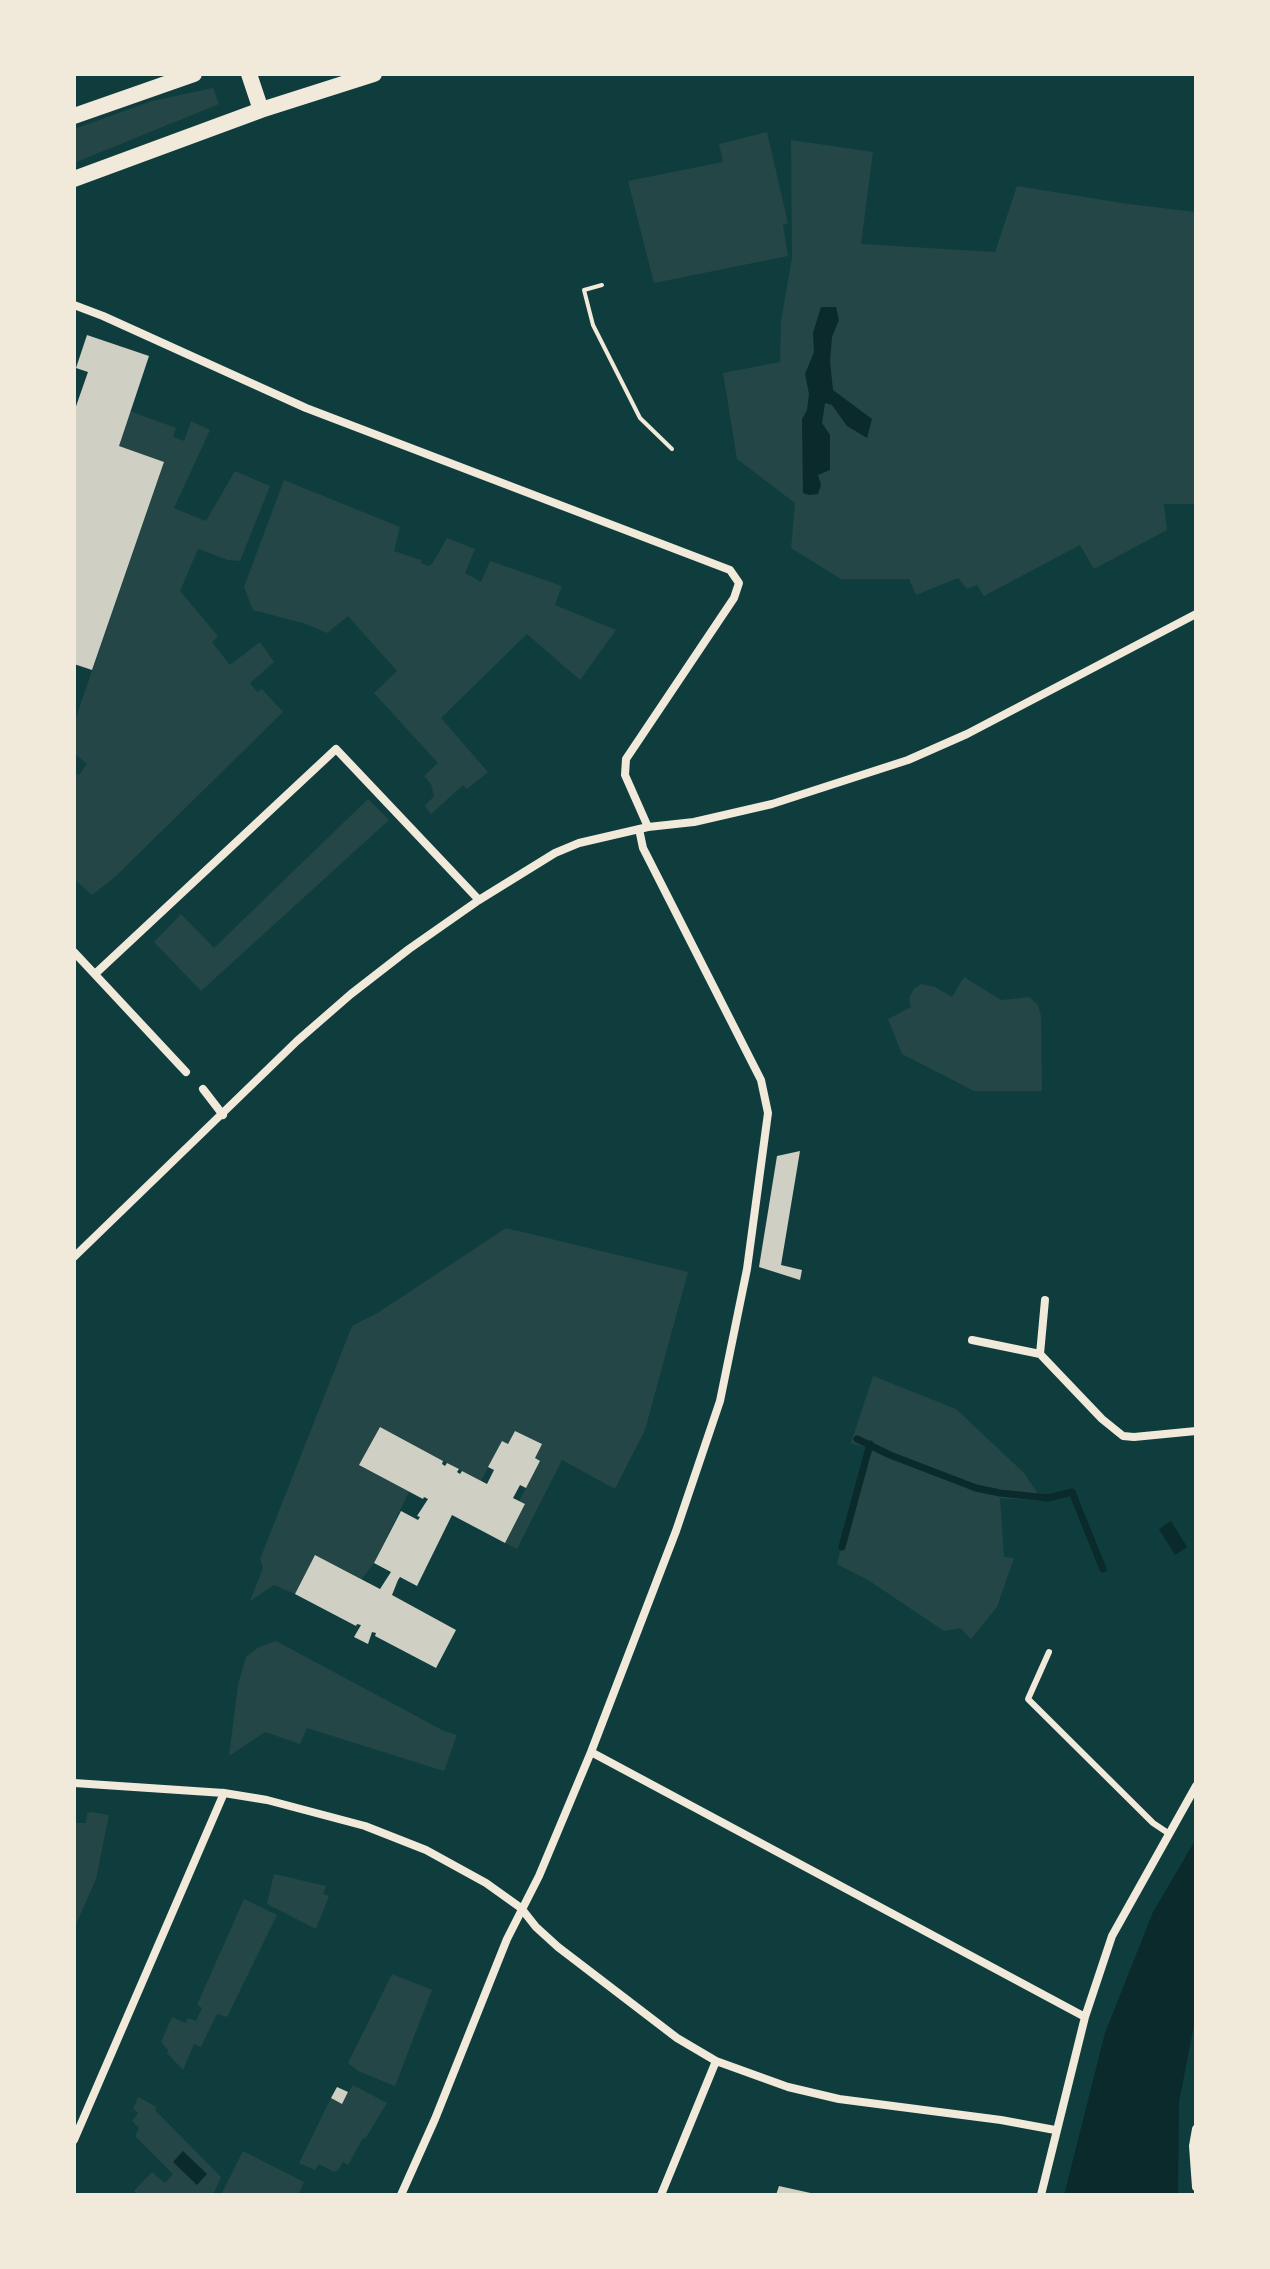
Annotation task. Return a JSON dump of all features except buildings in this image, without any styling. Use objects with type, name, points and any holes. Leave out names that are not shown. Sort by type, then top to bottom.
[{"type":"main road","points":[[74,116],[194,74]]},
{"type":"main road","points":[[249,74],[261,110]]},
{"type":"main road","points":[[74,179],[261,110],[322,82],[374,74]]},
{"type":"street","points":[[74,305],[306,408],[730,570],[739,583],[734,598],[626,759],[625,775],[643,828],[643,848],[761,1080],[768,1113],[747,1269],[720,1401],[676,1531],[591,1752],[539,1876],[521,1908],[401,2195]]},
{"type":"street","points":[[74,1257],[297,1041],[351,994],[479,900],[555,853],[579,843],[643,828],[694,822],[772,804],[908,760],[967,734],[1196,614]]},
{"type":"street","points":[[95,974],[336,749],[479,900]]},
{"type":"street","points":[[74,952],[186,1072]]},
{"type":"street","points":[[203,1089],[223,1115]]},
{"type":"street","points":[[1040,1354],[1045,1300]]},
{"type":"street","points":[[972,1340],[1040,1354],[1102,1419],[1123,1436],[1196,1431]]},
{"type":"street","points":[[591,1752],[1085,2017]]},
{"type":"street","points":[[74,1783],[224,1793],[313,1811],[397,1838],[456,1865],[521,1908],[558,1947],[677,2038],[716,2061],[788,2087],[839,2099],[1055,2130]]},
{"type":"street","points":[[1041,2195],[1085,2017],[1112,1936],[1196,1786]]},
{"type":"street","points":[[74,2140],[224,1793]]},
{"type":"street","points":[[661,2195],[716,2061]]},
{"type":"street","points":[[1196,2129],[1193,2146],[1196,2187]]},
{"type":"lane","points":[[1049,1652],[1028,1699],[1153,1823],[1168,1833]]},
{"type":"path","points":[[602,285],[584,290],[593,325],[640,418],[672,449]]},
{"type":"shaded area","points":[[213,88],[219,104],[74,163],[74,129],[152,101]]},
{"type":"shaded area","points":[[767,132],[788,223],[783,225],[788,256],[654,283],[628,181],[723,162],[719,144]]},
{"type":"shaded area","points":[[791,140],[873,152],[861,244],[995,252],[1017,186],[1196,212],[1196,504],[1164,504],[1167,530],[1094,569],[1080,545],[984,596],[977,585],[967,589],[958,578],[916,595],[909,579],[841,579],[791,548],[795,503],[737,459],[723,373],[780,362],[781,321],[792,258]]},
{"type":"shaded area","points":[[821,307],[836,307],[839,320],[832,337],[830,361],[833,390],[872,419],[867,438],[847,426],[832,405],[825,403],[822,423],[830,435],[830,470],[818,475],[821,485],[818,494],[809,495],[803,493],[802,419],[809,394],[805,374],[814,352],[813,333]]},
{"type":"shaded area","points":[[130,411],[176,428],[173,437],[184,441],[191,421],[210,430],[174,508],[206,521],[235,471],[270,486],[240,561],[198,549],[180,591],[218,636],[212,642],[230,665],[260,642],[274,662],[250,683],[257,692],[262,689],[283,712],[116,876],[92,895],[74,879],[74,772],[79,775],[87,764],[74,753],[74,723],[164,463],[119,446]]},
{"type":"shaded area","points":[[284,480],[400,527],[394,551],[421,560],[428,566],[447,538],[475,549],[465,573],[481,582],[490,561],[562,586],[555,605],[616,630],[580,680],[527,634],[441,718],[488,772],[467,789],[463,785],[431,814],[425,806],[434,796],[431,784],[424,776],[438,763],[374,693],[397,671],[348,616],[327,633],[253,610],[244,587]]},
{"type":"shaded area","points":[[368,799],[389,820],[201,991],[154,942],[181,914],[214,948]]},
{"type":"shaded area","points":[[964,977],[1001,1000],[1029,997],[1038,1005],[1041,1016],[1042,1091],[974,1091],[902,1054],[888,1019],[911,1007],[909,998],[921,984],[935,987],[952,997]]},
{"type":"shaded area","points":[[506,1228],[688,1272],[645,1430],[615,1489],[562,1460],[517,1549],[505,1543],[525,1505],[519,1501],[540,1462],[535,1458],[541,1444],[515,1431],[508,1444],[502,1442],[481,1481],[380,1428],[360,1465],[409,1492],[374,1563],[362,1579],[315,1555],[295,1594],[274,1585],[250,1601],[263,1568],[260,1559],[352,1326],[379,1312]]},
{"type":"shaded area","points":[[873,1376],[956,1409],[1024,1473],[1043,1501],[1000,1498],[1004,1557],[1014,1558],[997,1607],[971,1639],[960,1628],[944,1631],[868,1580],[837,1564],[867,1448],[851,1443]]},
{"type":"shaded area","points":[[1171,1521],[1187,1547],[1175,1555],[1159,1529]]},
{"type":"shaded area","points":[[276,1641],[444,1731],[457,1735],[444,1771],[307,1728],[300,1744],[265,1732],[229,1756],[238,1685],[246,1657],[259,1647]]},
{"type":"shaded area","points":[[87,1813],[109,1815],[96,1879],[74,1929],[74,1823],[86,1823]]},
{"type":"shaded area","points":[[1196,1839],[1196,2015],[1179,2102],[1178,2195],[1064,2195],[1105,2033],[1153,1912]]},
{"type":"shaded area","points":[[274,1874],[326,1886],[323,1894],[329,1896],[316,1929],[267,1904]]},
{"type":"shaded area","points":[[244,1899],[277,1915],[227,2017],[217,2014],[201,2047],[194,2044],[183,2070],[161,2042],[172,2017],[185,2023],[188,2018],[196,2021],[202,2008],[197,2005]]},
{"type":"shaded area","points":[[392,1974],[432,1990],[395,2086],[358,2071],[348,2063]]},
{"type":"shaded area","points":[[353,2085],[387,2103],[348,2165],[343,2162],[334,2172],[319,2164],[315,2170],[299,2163],[331,2098],[342,2104]]},
{"type":"shaded area","points":[[138,2097],[157,2107],[155,2110],[221,2177],[213,2195],[138,2195],[134,2191],[152,2172],[165,2183],[173,2174],[135,2136],[139,2128],[132,2121],[138,2113],[133,2109]]},
{"type":"shaded area","points":[[183,2151],[207,2174],[197,2185],[173,2162]]},
{"type":"shaded area","points":[[243,2151],[304,2182],[299,2193],[303,2195],[221,2195]]},
{"type":"waterway","points":[[857,1439],[976,1488],[1048,1498],[1072,1492],[1103,1569]]},
{"type":"waterway","points":[[842,1547],[870,1444]]}]
